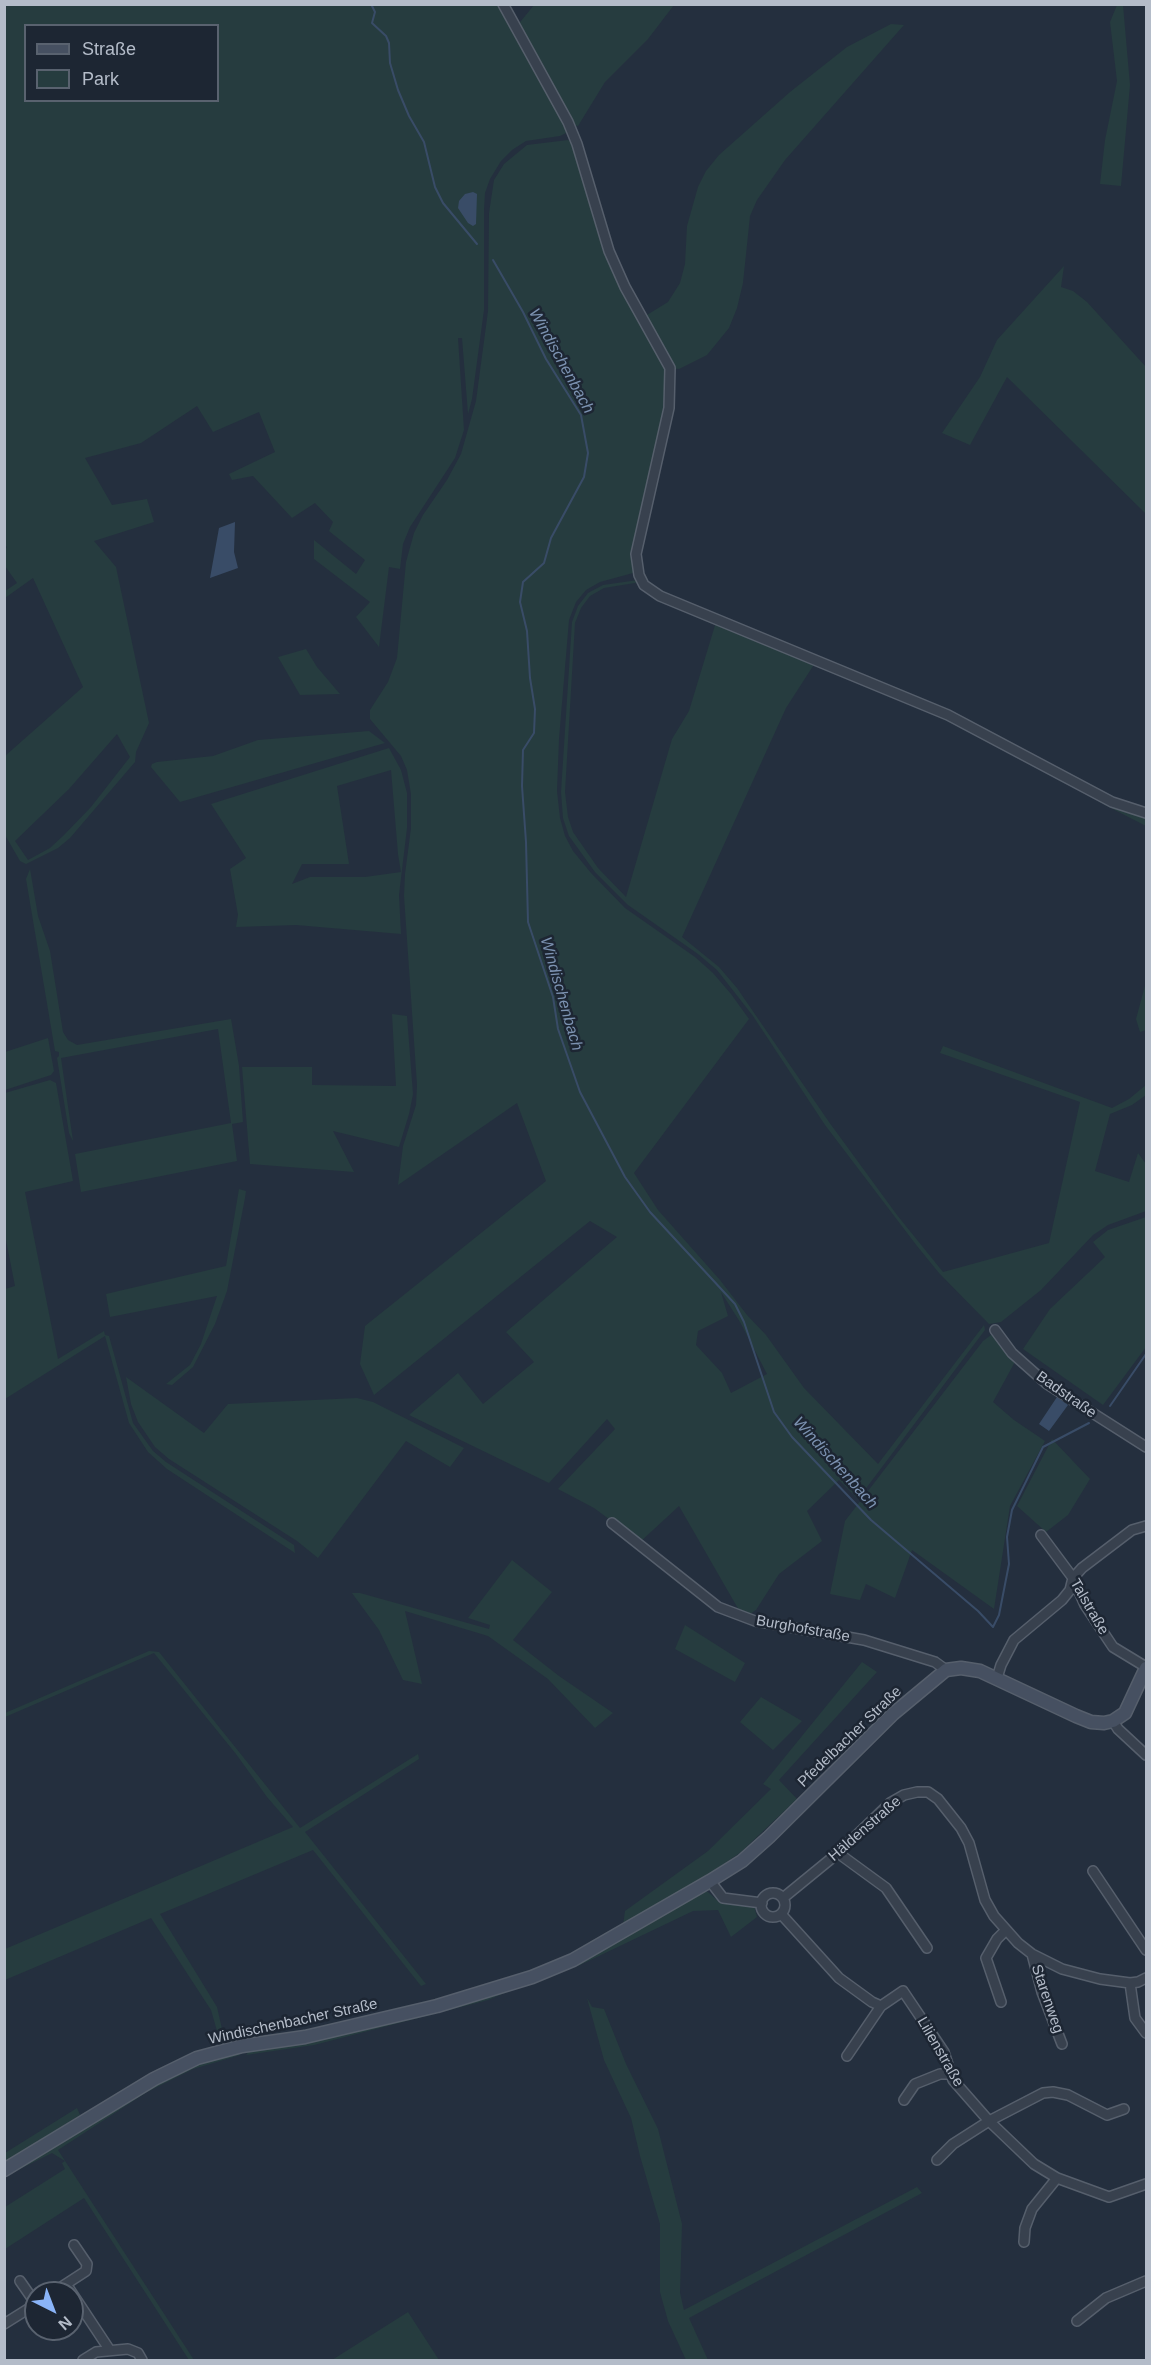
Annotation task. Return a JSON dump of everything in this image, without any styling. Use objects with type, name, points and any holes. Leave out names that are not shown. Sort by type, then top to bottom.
[{"type":"street","points":[[503,4],[568,122],[577,144],[609,251],[625,287],[670,368],[669,408],[636,554],[639,575],[644,585],[660,596],[948,715],[1112,802],[1146,813]]},
{"type":"street","name":"Badstraße","points":[[995,1330],[1012,1353],[1047,1384],[1146,1447]]},
{"type":"street","name":"Burghofstraße","points":[[612,1523],[718,1607],[755,1622],[864,1640],[935,1662],[946,1671]]},
{"type":"street","points":[[997,1678],[1000,1665],[1014,1640],[1062,1600],[1070,1590],[1073,1578],[1082,1568],[1132,1530],[1146,1526]]},
{"type":"street","name":"Talstraße","points":[[1041,1535],[1073,1578],[1084,1605],[1113,1647],[1146,1667]]},
{"type":"street","points":[[946,1671],[961,1668],[980,1671],[1091,1722],[1104,1723],[1113,1721],[1125,1713],[1146,1667]]},
{"type":"street","name":"Pfedelbacher Straße","points":[[573,1960],[742,1861],[893,1714],[946,1671]]},
{"type":"street","points":[[1113,1721],[1118,1729],[1146,1755]]},
{"type":"street","name":"Häldenstraße","points":[[783,1898],[838,1853],[890,1803],[904,1795],[928,1792],[938,1799],[961,1828],[969,1843],[986,1900],[994,1916],[1032,1954],[1062,1969],[1100,1979],[1130,1983],[1146,1978]]},
{"type":"street","points":[[838,1853],[886,1888],[927,1948]]},
{"type":"street","points":[[1093,1871],[1146,1950]]},
{"type":"street","points":[[710,1881],[723,1898],[762,1903]]},
{"type":"street","points":[[770,1894],[783,1898],[785,1906],[781,1914],[768,1916],[763,1910],[763,1899],[770,1894]]},
{"type":"street","points":[[781,1914],[839,1978],[881,2006],[847,2056]]},
{"type":"street","points":[[1001,2002],[986,1958],[996,1939],[1006,1930]]},
{"type":"street","name":"Starenweg","points":[[1032,1954],[1042,1992],[1062,2044]]},
{"type":"street","name":"Windischenbacher Straße","points":[[4,2170],[154,2079],[197,2058],[242,2046],[305,2037],[436,2006],[532,1977],[573,1960]]},
{"type":"street","points":[[1130,1983],[1135,2018],[1146,2033]]},
{"type":"street","name":"Lilienstraße","points":[[881,2006],[903,1991],[944,2052],[951,2074],[989,2121],[1034,2164],[1057,2178],[1109,2198],[1146,2184]]},
{"type":"street","points":[[904,2100],[915,2085],[940,2074],[951,2074]]},
{"type":"street","points":[[936,2160],[953,2144],[989,2121],[1043,2093],[1068,2095],[1107,2115],[1124,2109]]},
{"type":"street","points":[[1024,2242],[1025,2228],[1032,2210],[1057,2178]]},
{"type":"street","points":[[71,2281],[86,2271],[87,2264],[74,2245]]},
{"type":"street","points":[[20,2281],[24,2287]]},
{"type":"street","points":[[1077,2321],[1106,2298],[1146,2281]]},
{"type":"street","points":[[84,2311],[109,2349]]},
{"type":"street","points":[[4,2324],[24,2312]]},
{"type":"street","points":[[83,2361],[96,2352],[109,2349],[128,2349],[138,2353],[142,2361]]},
{"type":"green space","points":[[5,5],[501,5],[567,128],[566,133],[560,136],[526,141],[512,150],[501,161],[490,179],[485,193],[484,210],[484,310],[472,399],[468,414],[462,338],[458,338],[464,430],[455,458],[410,527],[403,544],[400,569],[389,567],[379,647],[356,617],[370,602],[314,559],[314,540],[356,574],[365,560],[329,531],[333,522],[315,503],[292,518],[253,476],[232,480],[229,474],[275,452],[259,412],[213,432],[197,406],[141,443],[85,458],[112,505],[147,499],[154,522],[94,541],[116,567],[149,723],[136,752],[135,762],[70,838],[58,848],[26,864],[20,861],[5,835],[5,756],[83,687],[33,578],[5,598],[5,591],[17,583],[5,566],[7,547],[4,545]],"holes":[[[117,734],[130,757],[91,807],[64,835],[50,848],[28,860],[15,841],[69,789]]]},
{"type":"green space","points":[[534,5],[674,5],[648,39],[605,82],[578,126],[573,125],[517,26]]},
{"type":"green space","points":[[1117,5],[1123,5],[1130,85],[1121,186],[1100,184],[1105,140],[1117,81],[1110,22]]},
{"type":"green space","points":[[891,24],[904,25],[785,160],[757,200],[750,216],[743,283],[729,328],[707,355],[679,369],[670,368],[642,318],[668,302],[680,283],[685,264],[687,226],[698,187],[706,171],[719,155],[790,92],[847,47]]},
{"type":"green space","points":[[568,140],[574,143],[600,234],[666,366],[667,408],[633,573],[600,582],[586,590],[576,602],[569,620],[559,739],[557,791],[560,818],[565,836],[573,851],[591,873],[625,908],[695,957],[713,973],[749,1019],[634,1173],[658,1210],[766,1335],[804,1388],[878,1464],[984,1325],[985,1330],[858,1499],[839,1480],[807,1511],[822,1541],[779,1574],[756,1610],[750,1614],[740,1612],[679,1506],[640,1542],[594,1508],[558,1489],[615,1429],[607,1419],[549,1483],[409,1415],[458,1373],[483,1404],[534,1362],[506,1332],[617,1237],[590,1221],[374,1395],[360,1364],[365,1326],[546,1181],[517,1103],[398,1185],[403,1146],[416,1105],[417,1085],[404,896],[411,828],[411,794],[407,770],[401,756],[370,719],[370,710],[388,682],[397,658],[406,562],[414,533],[461,454],[476,401],[488,311],[489,213],[494,180],[504,164],[527,145]],"holes":[[[721,1292],[740,1322],[767,1374],[731,1393],[722,1373],[696,1345],[698,1331],[728,1316]]]},
{"type":"green space","points":[[1064,266],[1061,287],[1073,291],[1087,302],[1146,367],[1146,514],[1007,377],[970,445],[942,433],[980,377],[997,340]]},
{"type":"green space","points":[[638,580],[641,582],[604,588],[590,596],[581,608],[575,623],[565,792],[568,817],[573,832],[598,868],[626,897],[672,739],[689,711],[716,622],[815,663],[786,708],[682,937],[719,967],[737,988],[829,1122],[897,1215],[943,1272],[1049,1243],[1080,1102],[940,1053],[943,1046],[1112,1108],[1129,1099],[1146,1085],[1146,1095],[1132,1105],[1110,1114],[1095,1171],[1129,1182],[1138,1153],[1146,1164],[1146,1211],[1108,1225],[1093,1235],[1041,1290],[1001,1322],[989,1324],[939,1273],[917,1246],[825,1125],[753,1016],[717,970],[628,905],[595,872],[569,836],[563,818],[561,792],[572,622],[578,606],[588,593],[603,585]]},
{"type":"green space","points":[[306,649],[317,667],[340,694],[300,695],[278,657]]},
{"type":"green space","points":[[369,731],[385,743],[180,802],[151,767],[157,762],[213,756],[258,740]]},
{"type":"green space","points":[[389,748],[401,770],[407,793],[407,828],[399,895],[401,934],[296,925],[236,927],[238,915],[230,869],[246,858],[211,804]],"holes":[[[391,770],[401,872],[365,877],[310,877],[292,884],[302,864],[349,864],[337,786]]]},
{"type":"green space","points":[[1022,757],[1146,815],[1146,826],[1105,805]]},
{"type":"green space","points":[[30,869],[38,916],[50,951],[63,1032],[68,1040],[77,1045],[231,1019],[239,1066],[243,1122],[232,1124],[237,1161],[81,1192],[75,1154],[231,1123],[218,1029],[61,1058],[73,1141],[69,1133],[57,1058],[59,1052],[55,1051],[26,879]]},
{"type":"green space","points":[[1146,982],[1146,1030],[1140,1032],[1136,1019]]},
{"type":"green space","points":[[392,1014],[407,1016],[413,1094],[399,1147],[333,1131],[354,1172],[250,1164],[242,1067],[312,1067],[312,1085],[396,1086]]},
{"type":"green space","points":[[48,1038],[54,1071],[51,1075],[5,1090],[5,1052]]},
{"type":"green space","points":[[50,1080],[56,1083],[73,1181],[25,1192],[58,1359],[104,1331],[105,1335],[109,1336],[133,1423],[153,1451],[166,1462],[294,1545],[295,1553],[167,1469],[148,1452],[129,1423],[105,1336],[5,1399],[5,1289],[15,1286],[5,1235],[5,1093]]},
{"type":"green space","points":[[239,1189],[246,1191],[245,1198],[227,1291],[215,1324],[193,1367],[172,1385],[166,1384],[190,1365],[201,1344],[217,1296],[110,1317],[106,1294],[226,1266]]},
{"type":"green space","points":[[1146,1217],[1146,1347],[1103,1405],[1023,1349],[1050,1309],[1105,1257],[1093,1242],[1108,1230]]},
{"type":"green space","points":[[991,1335],[996,1336],[1016,1360],[993,1402],[1014,1420],[1045,1441],[1010,1506],[994,1609],[912,1550],[895,1598],[866,1584],[860,1600],[830,1594],[845,1521],[983,1341]]},
{"type":"green space","points":[[126,1377],[204,1433],[228,1404],[357,1398],[373,1402],[464,1448],[450,1467],[406,1441],[318,1558],[297,1541],[169,1459],[155,1447],[138,1422],[131,1404]]},
{"type":"green space","points":[[1052,1439],[1090,1479],[1068,1515],[1046,1532],[1017,1506]]},
{"type":"green space","points":[[512,1560],[552,1592],[513,1640],[559,1676],[613,1713],[595,1728],[548,1679],[488,1636],[405,1611],[422,1684],[403,1680],[379,1630],[352,1593],[360,1593],[489,1629],[490,1625],[468,1618]]},
{"type":"green space","points":[[685,1625],[745,1663],[735,1682],[675,1649]]},
{"type":"green space","points":[[149,1651],[159,1652],[300,1828],[418,1754],[419,1759],[305,1832],[426,1984],[421,1986],[313,1850],[160,1914],[217,2007],[225,2042],[214,2044],[217,2031],[211,2010],[151,1918],[5,1980],[5,1949],[293,1827],[154,1653],[5,1717],[5,1713]]},
{"type":"green space","points":[[862,1662],[877,1672],[779,1780],[797,1799],[741,1852],[708,1875],[623,1926],[625,1911],[708,1851],[771,1789],[763,1784]]},
{"type":"green space","points":[[761,1697],[802,1721],[773,1750],[740,1722]]},
{"type":"green space","points":[[701,1892],[708,1892],[719,1902],[754,1906],[757,1917],[731,1937],[718,1910],[693,1911],[578,1966],[581,1959]]},
{"type":"green space","points":[[533,1981],[488,2000],[314,2045],[246,2055],[251,2049]]},
{"type":"green space","points":[[587,1998],[592,2007],[604,2009],[626,2064],[658,2129],[682,2224],[680,2293],[684,2310],[917,2187],[922,2193],[689,2318],[708,2360],[686,2360],[668,2321],[660,2292],[660,2224],[631,2118],[604,2060]]},
{"type":"green space","points":[[237,2052],[240,2055],[193,2069],[147,2092],[58,2150],[194,2360],[189,2360],[84,2198],[5,2249],[5,2207],[65,2169],[62,2163],[65,2161],[52,2153],[14,2172],[12,2169],[172,2072],[200,2061]]},
{"type":"green space","points":[[77,2108],[80,2115],[5,2162],[5,2153]]},
{"type":"green space","points":[[408,2312],[439,2360],[332,2360]]},
{"type":"water","points":[[473,192],[477,194],[476,224],[473,226],[468,223],[458,208],[459,201],[465,194]]},
{"type":"water","points":[[235,522],[234,552],[238,568],[210,578],[219,528]]},
{"type":"water","points":[[1057,1397],[1068,1405],[1049,1431],[1039,1424]]},
{"type":"waterway","name":"Windischenbach","points":[[371,4],[375,12],[372,23],[386,36],[389,43],[390,63],[398,90],[424,142],[435,187],[443,203],[477,244]]},
{"type":"waterway","name":"Windischenbach","points":[[493,260],[523,312],[546,359],[581,415],[588,453],[584,477],[551,538],[544,563],[523,582],[520,602],[527,631],[530,678],[535,709],[534,733],[523,750],[522,786],[528,922],[553,997],[558,1029],[580,1092],[625,1177],[650,1212],[735,1304],[744,1322],[774,1412],[792,1437],[871,1520],[978,1611],[993,1627],[999,1615],[1009,1564],[1007,1537],[1012,1510],[1043,1447],[1089,1423]]},
{"type":"waterway","points":[[1110,1406],[1146,1354]]}]
